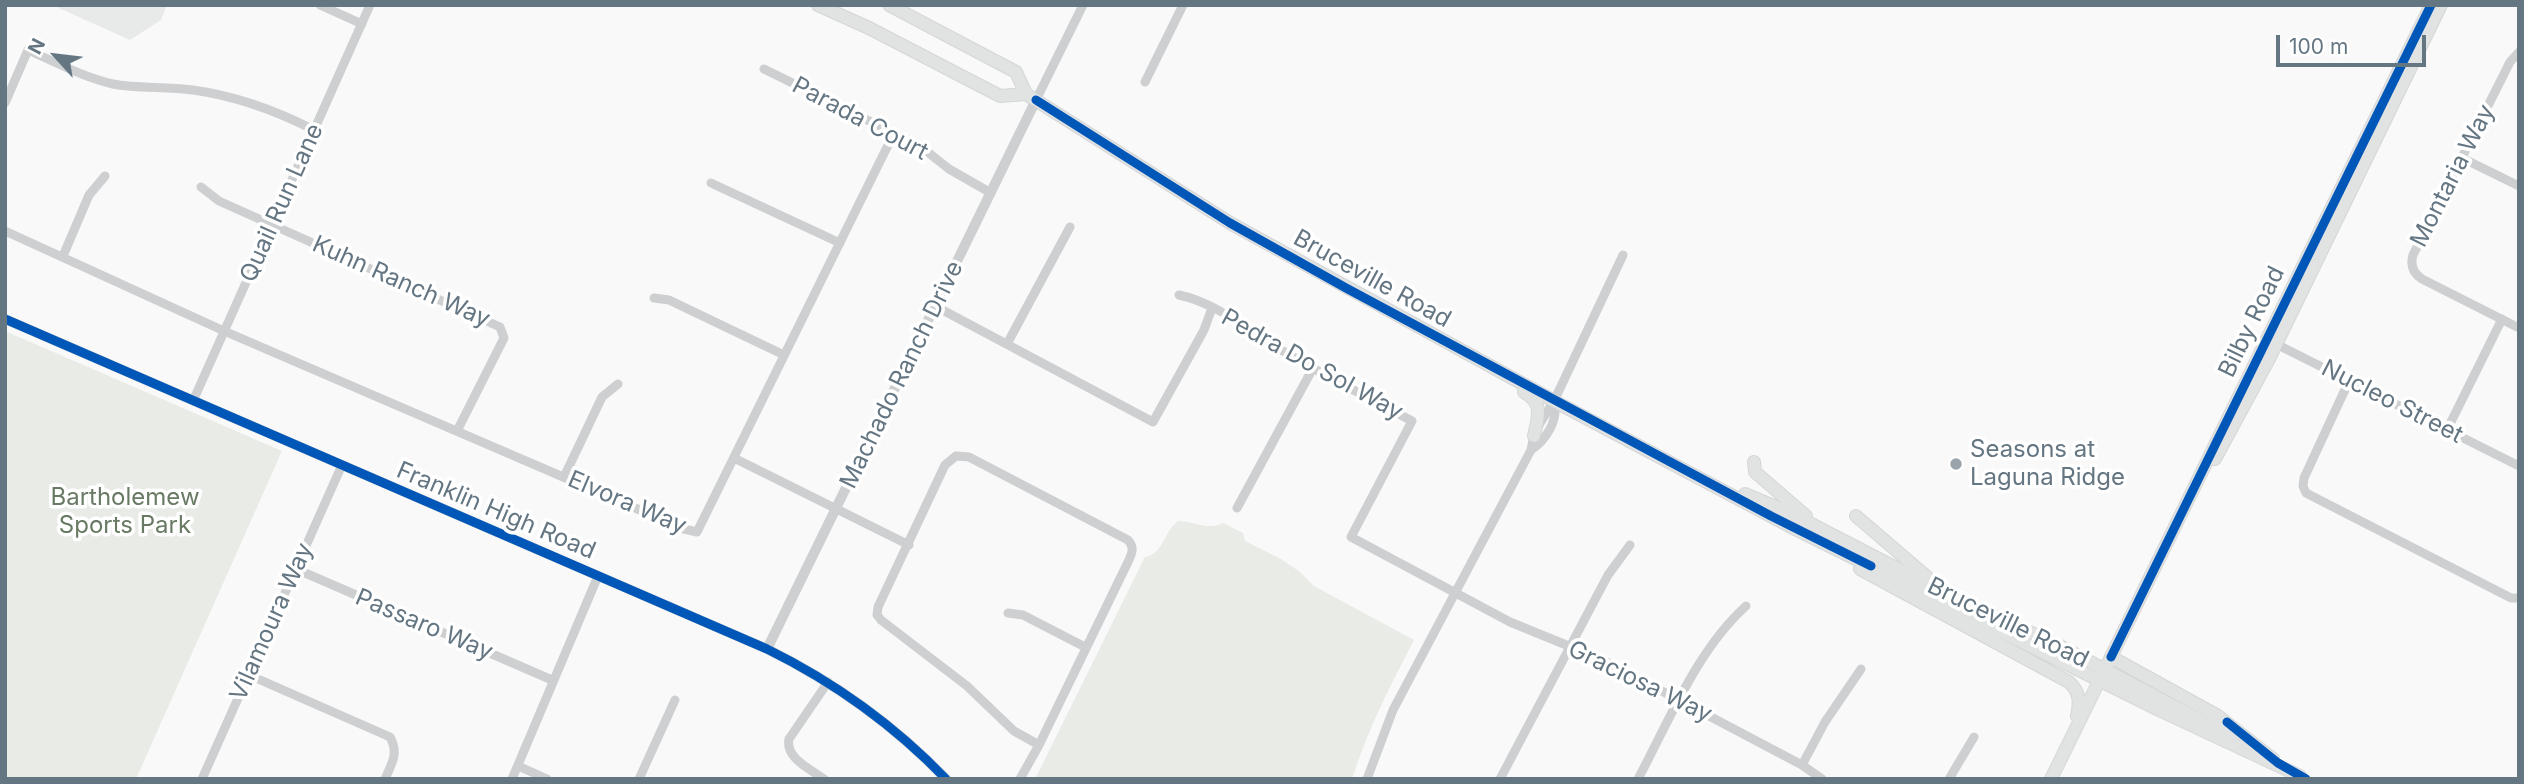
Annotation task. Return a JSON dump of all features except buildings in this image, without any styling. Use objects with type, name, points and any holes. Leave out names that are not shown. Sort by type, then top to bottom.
[{"type":"main road","name":"Bruceville Road","points":[[818,5],[869,28],[1000,96],[1031,97]]},
{"type":"main road","name":"Bruceville Road","points":[[890,5],[1016,72],[1031,97],[1230,223],[1513,379],[1839,550],[2105,669],[2218,716],[2278,763],[2303,777]]},
{"type":"main road","name":"Bilby Road","points":[[2271,342],[2431,5]]},
{"type":"main road","name":"Bilby Road","points":[[2051,779],[2174,529],[2441,5]]},
{"type":"main road","points":[[1513,379],[1538,405],[1539,414],[1534,436]]},
{"type":"main road","points":[[1754,462],[1755,472],[1819,528]]},
{"type":"main road","name":"Bruceville Road","points":[[1710,481],[1764,502],[1947,594],[2037,634],[2105,669],[2210,735],[2303,777]]},
{"type":"main road","points":[[1856,516],[1947,594]]},
{"type":"main road","points":[[1839,550],[1860,569],[1883,583],[2072,685],[2080,702],[2073,734]]},
{"type":"street","points":[[320,5],[362,24]]},
{"type":"street","name":"Quail Run Lane","points":[[193,401],[370,5]]},
{"type":"street","points":[[1031,97],[1083,5]]},
{"type":"street","points":[[1145,82],[1183,5]]},
{"type":"street","points":[[5,103],[28,50],[115,85],[194,90],[226,96],[280,113],[314,130]]},
{"type":"street","name":"Montaria Way","points":[[2519,52],[2512,58],[2413,255],[2412,268],[2422,279],[2519,328]]},
{"type":"street","name":"Parada Court","points":[[764,69],[920,146],[966,180],[991,193]]},
{"type":"street","name":"Machado Ranch Drive","points":[[767,649],[991,193],[1031,97]]},
{"type":"street","name":"Elvora Way","points":[[5,231],[224,331],[684,529],[697,532],[894,133]]},
{"type":"street","points":[[2462,158],[2519,186]]},
{"type":"street","points":[[63,256],[89,195],[105,176]]},
{"type":"street","points":[[711,183],[840,243]]},
{"type":"street","name":"Kuhn Ranch Way","points":[[201,187],[219,201],[500,327],[504,338],[457,431]]},
{"type":"street","points":[[1007,344],[1070,227]]},
{"type":"street","points":[[1367,779],[1393,710],[1531,450],[1534,436],[1554,401],[1623,255]]},
{"type":"street","points":[[1179,295],[1212,308]]},
{"type":"street","points":[[654,298],[668,300],[784,355]]},
{"type":"street","name":"Pedra Do Sol Way","points":[[935,306],[1153,422],[1204,330],[1212,308],[1312,368],[1412,421],[1351,537],[1455,593]]},
{"type":"street","name":"Franklin High Road","points":[[5,319],[767,649],[828,682],[876,715],[910,743],[946,779]]},
{"type":"street","points":[[2447,430],[2502,319]]},
{"type":"street","name":"Nucleo Street","points":[[2271,342],[2519,466]]},
{"type":"street","points":[[1237,508],[1312,368]]},
{"type":"street","points":[[2349,381],[2304,478],[2306,493],[2511,598],[2519,598]]},
{"type":"street","points":[[564,477],[602,397],[618,384]]},
{"type":"street","points":[[1531,450],[1544,438],[1554,421],[1554,401]]},
{"type":"street","points":[[1020,779],[1039,745],[1133,551],[1128,540],[970,457],[956,456],[945,465],[878,607],[877,615],[967,686],[1014,731],[1039,745]]},
{"type":"street","points":[[734,458],[909,545]]},
{"type":"street","name":"Vilamoura Way","points":[[202,779],[342,465]]},
{"type":"street","points":[[1500,779],[1608,575],[1630,545]]},
{"type":"street","name":"Passaro Way","points":[[296,569],[552,680]]},
{"type":"street","points":[[512,779],[598,576]]},
{"type":"street","name":"Graciosa Way","points":[[1455,593],[1510,622],[1603,660],[1802,765],[1822,779]]},
{"type":"street","points":[[1638,779],[1718,634],[1746,606]]},
{"type":"street","points":[[1008,613],[1023,615],[1086,647]]},
{"type":"street","points":[[1802,765],[1825,722],[1861,668]]},
{"type":"street","points":[[249,675],[390,737],[396,751],[385,779]]},
{"type":"street","points":[[824,779],[790,754],[787,745],[828,682]]},
{"type":"street","points":[[639,779],[675,700]]},
{"type":"street","points":[[1949,779],[1974,737]]},
{"type":"street","points":[[518,766],[547,779]]},
{"type":"shaded area","points":[[52,5],[167,5],[161,20],[130,40]]},
{"type":"green space","name":"Bartholemew Sports Park","points":[[5,331],[282,451],[136,779],[5,779]]},
{"type":"green space","points":[[1178,521],[1206,526],[1223,523],[1243,533],[1245,541],[1281,559],[1314,586],[1414,640],[1372,725],[1352,779],[1035,779],[1145,557],[1156,552]]},
{"type":"cycle path","points":[[2111,657],[2431,5]]},
{"type":"cycle path","points":[[1036,100],[1230,223],[1346,288],[1771,516],[1871,566]]},
{"type":"cycle path","points":[[5,319],[767,649],[862,706],[906,741],[946,779]]},
{"type":"cycle path","points":[[2227,722],[2278,763],[2306,779]]},
{"type":"place","name":"Seasons at Laguna Ridge","points":[[1956,464]]}]
